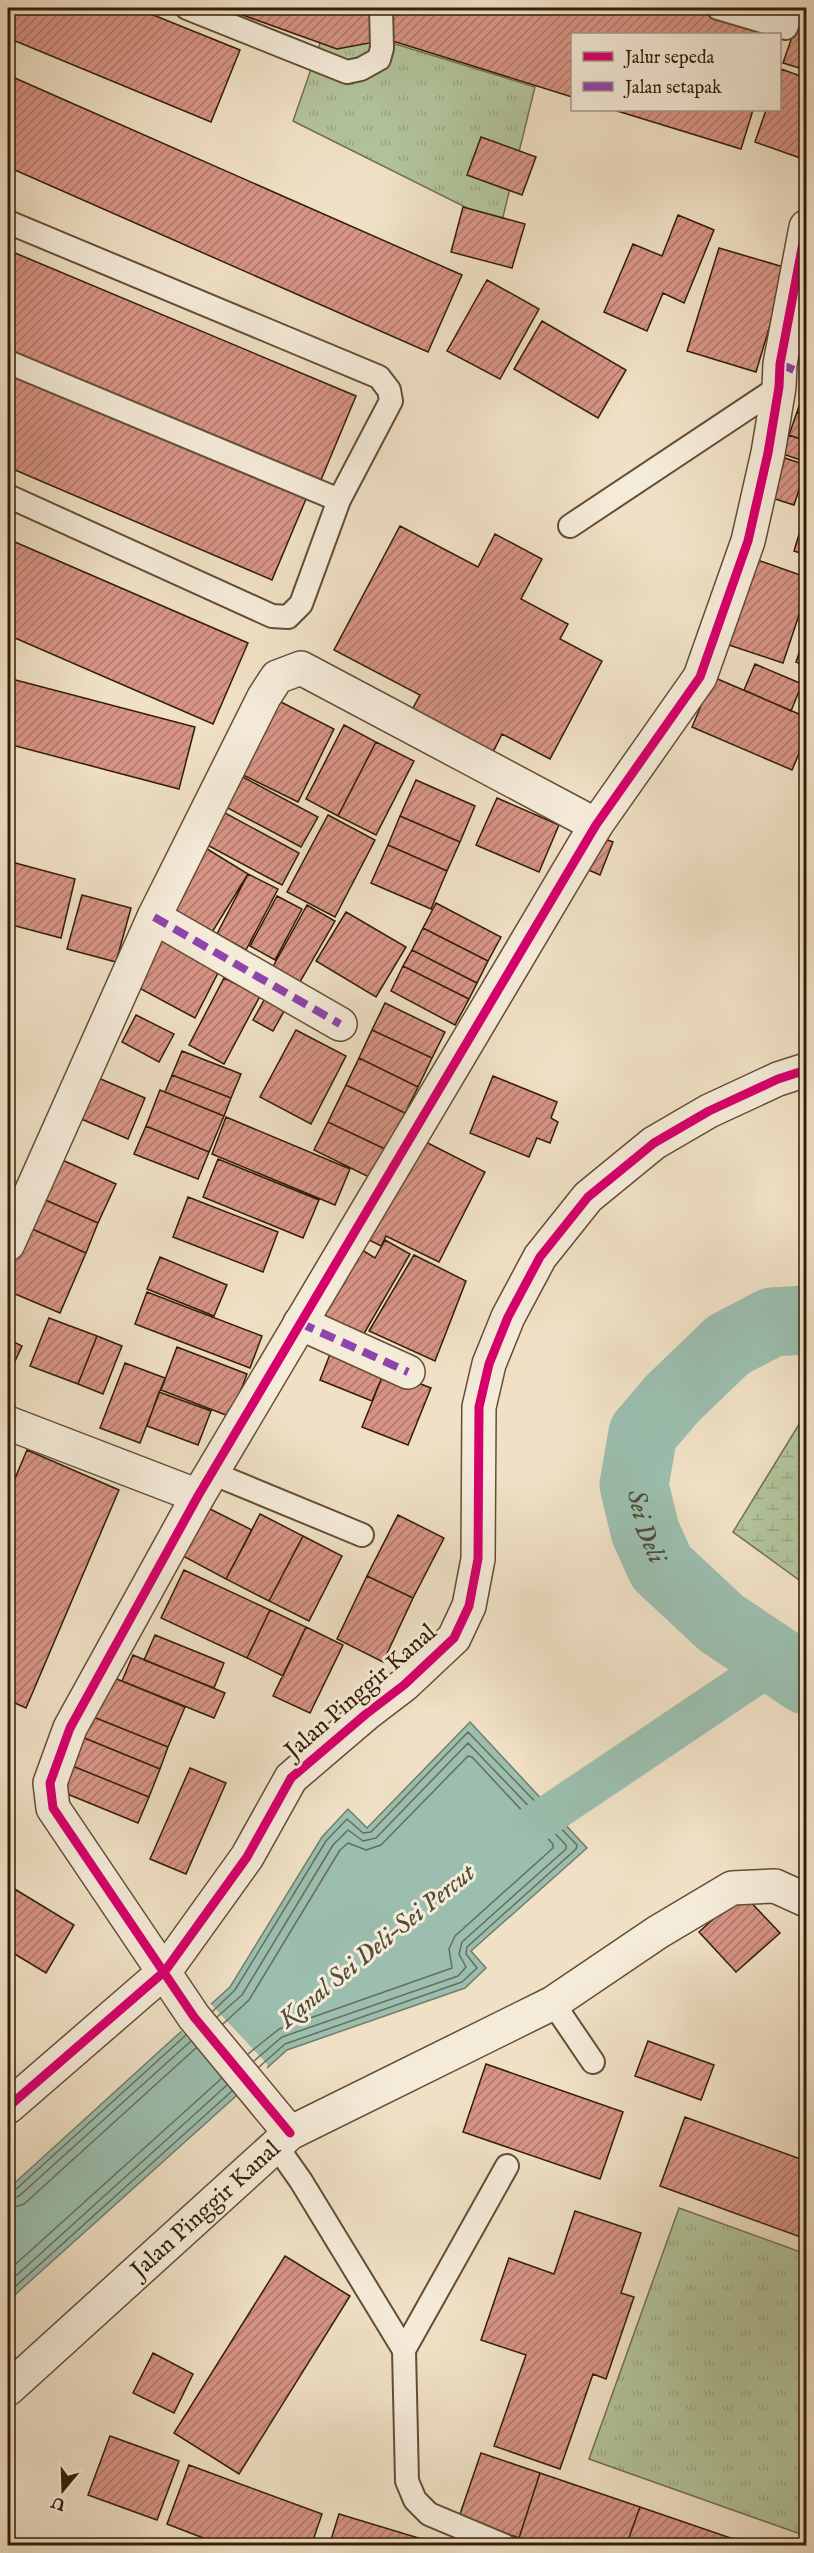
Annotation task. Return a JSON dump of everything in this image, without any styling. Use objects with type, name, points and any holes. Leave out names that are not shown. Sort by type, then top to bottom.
[{"type":"street","points":[[282,2139],[267,2103],[194,2017],[53,1808],[50,1783],[70,1728],[206,1484],[300,1323],[596,825],[700,677],[748,541],[789,375],[807,227]]},
{"type":"street","points":[[8,1244],[154,917],[264,697],[277,677],[301,668],[596,825]]},
{"type":"street","points":[[154,917],[340,1024]]},
{"type":"street","name":"Jalan Pinggir Kanal","points":[[8,2107],[165,1971],[247,1857],[291,1778],[366,1713],[404,1685],[454,1638],[469,1606],[478,1559],[479,1407],[489,1364],[508,1317],[540,1257],[588,1197],[654,1143],[709,1111],[778,1079],[807,1070]]},
{"type":"street","points":[[300,1323],[408,1372]]},
{"type":"street","points":[[8,1423],[206,1484]]},
{"type":"street","name":"Jalan Pinggir Kanal","points":[[8,2389],[282,2139],[553,2003],[658,1932],[732,1888],[775,1886],[807,1900]]},
{"type":"lane","points":[[187,8],[346,72],[361,69],[379,59],[382,48],[381,8]]},
{"type":"lane","points":[[718,8],[786,28],[793,8]]},
{"type":"lane","points":[[8,222],[379,377],[389,390],[391,401],[339,500],[301,604],[288,617],[272,616],[8,496]]},
{"type":"lane","points":[[8,362],[339,500]]},
{"type":"lane","points":[[570,526],[789,375]]},
{"type":"lane","points":[[206,1484],[362,1535]]},
{"type":"lane","points":[[553,2003],[593,2062]]},
{"type":"lane","points":[[282,2139],[301,2181],[404,2350],[407,2481],[415,2500],[429,2514],[505,2546]]},
{"type":"lane","points":[[404,2350],[507,2166]]},
{"type":"green space","points":[[327,23],[535,87],[501,225],[293,121]]},
{"type":"green space","points":[[806,1413],[806,1585],[733,1532]]},
{"type":"green space","points":[[679,2208],[806,2254],[806,2536],[589,2459]]},
{"type":"water","points":[[470,1722],[587,1848],[471,1951],[486,1968],[465,1988],[287,2050],[8,2301],[8,2189],[230,1987],[322,1837],[348,1809],[367,1828]]},
{"type":"pier","points":[[209,2002],[267,2064],[267,2072],[243,2094],[179,2029]]},
{"type":"building","points":[[8,8],[136,8],[240,50],[211,122],[8,38]]},
{"type":"building","points":[[223,8],[374,8],[380,41],[337,49]]},
{"type":"building","points":[[393,8],[699,8],[776,31],[775,33],[571,33],[571,97],[383,38]]},
{"type":"building","points":[[802,8],[806,9],[806,70],[783,63]]},
{"type":"building","points":[[781,69],[806,78],[806,149],[803,159],[755,142],[766,111],[781,111]]},
{"type":"building","points":[[8,75],[462,275],[428,352],[8,167]]},
{"type":"building","points":[[617,111],[753,111],[741,149]]},
{"type":"building","points":[[481,137],[536,157],[522,195],[467,175]]},
{"type":"building","points":[[463,207],[525,224],[512,268],[451,252]]},
{"type":"building","points":[[678,215],[714,230],[684,303],[663,293],[647,331],[604,312],[633,244],[662,256]]},
{"type":"building","points":[[719,248],[787,268],[756,372],[687,351]]},
{"type":"building","points":[[8,250],[356,396],[318,487],[8,358]]},
{"type":"building","points":[[487,280],[539,309],[500,379],[447,351]]},
{"type":"building","points":[[542,321],[626,370],[598,418],[514,369]]},
{"type":"building","points":[[8,372],[306,499],[272,580],[8,467]]},
{"type":"building","points":[[806,386],[806,416],[797,412]]},
{"type":"building","points":[[797,412],[806,416],[806,441],[789,435]]},
{"type":"building","points":[[789,435],[806,441],[806,462],[783,454]]},
{"type":"building","points":[[785,458],[806,465],[806,489],[800,487],[794,505],[772,498]]},
{"type":"building","points":[[806,511],[806,555],[794,551]]},
{"type":"building","points":[[400,526],[478,567],[495,534],[542,559],[521,599],[568,624],[560,639],[602,661],[550,759],[502,734],[493,752],[406,721],[420,695],[334,650]]},
{"type":"building","points":[[8,539],[248,643],[213,724],[8,635]]},
{"type":"building","points":[[749,557],[806,577],[806,594],[783,663],[720,642]]},
{"type":"building","points":[[806,632],[806,666],[796,662]]},
{"type":"building","points":[[755,664],[802,684],[791,711],[744,690]]},
{"type":"building","points":[[713,677],[806,717],[806,737],[792,770],[692,727]]},
{"type":"building","points":[[8,678],[195,727],[179,789],[8,744]]},
{"type":"building","points":[[277,700],[334,729],[298,802],[241,774]]},
{"type":"building","points":[[344,725],[376,742],[338,816],[306,799]]},
{"type":"building","points":[[376,742],[414,761],[376,835],[338,816]]},
{"type":"building","points":[[241,776],[318,817],[301,847],[224,806]]},
{"type":"building","points":[[416,780],[475,806],[460,842],[400,816]]},
{"type":"building","points":[[497,798],[559,825],[539,872],[476,845]]},
{"type":"building","points":[[212,806],[299,853],[282,885],[194,838]]},
{"type":"building","points":[[328,815],[375,840],[335,917],[287,892]]},
{"type":"building","points":[[400,816],[460,842],[447,871],[388,845]]},
{"type":"building","points":[[597,836],[613,842],[600,875],[584,868]]},
{"type":"building","points":[[199,844],[248,874],[211,934],[162,903]]},
{"type":"building","points":[[388,845],[447,871],[431,909],[371,883]]},
{"type":"building","points":[[8,861],[75,879],[61,938],[8,924]]},
{"type":"building","points":[[248,874],[278,889],[246,950],[217,934]]},
{"type":"building","points":[[82,895],[131,908],[116,962],[67,949]]},
{"type":"building","points":[[277,896],[302,909],[275,960],[250,946]]},
{"type":"building","points":[[436,903],[501,937],[488,961],[423,928]]},
{"type":"building","points":[[307,905],[335,921],[297,987],[270,972]]},
{"type":"building","points":[[346,912],[406,947],[376,997],[316,961]]},
{"type":"building","points":[[423,928],[488,961],[477,983],[412,950]]},
{"type":"building","points":[[151,934],[220,969],[195,1018],[126,981]]},
{"type":"building","points":[[412,950],[477,983],[469,999],[403,966]]},
{"type":"building","points":[[403,966],[469,999],[455,1025],[391,991]]},
{"type":"building","points":[[224,978],[260,996],[224,1064],[189,1045]]},
{"type":"building","points":[[268,993],[288,1004],[273,1031],[253,1020]]},
{"type":"building","points":[[385,1003],[445,1032],[432,1058],[372,1030]]},
{"type":"building","points":[[136,1015],[174,1034],[159,1062],[122,1042]]},
{"type":"building","points":[[296,1030],[346,1056],[311,1124],[260,1097]]},
{"type":"building","points":[[372,1030],[432,1058],[418,1087],[359,1058]]},
{"type":"building","points":[[182,1051],[241,1074],[231,1098],[172,1075]]},
{"type":"building","points":[[359,1058],[418,1087],[405,1113],[346,1085]]},
{"type":"building","points":[[89,1074],[145,1098],[128,1139],[72,1115]]},
{"type":"building","points":[[172,1075],[231,1098],[224,1116],[165,1092]]},
{"type":"building","points":[[493,1076],[557,1102],[551,1118],[558,1122],[550,1143],[537,1138],[529,1157],[470,1133]]},
{"type":"building","points":[[346,1085],[405,1113],[387,1150],[328,1122]]},
{"type":"building","points":[[160,1090],[224,1116],[209,1152],[146,1126]]},
{"type":"building","points":[[226,1117],[350,1169],[335,1205],[212,1154]]},
{"type":"building","points":[[328,1122],[387,1150],[373,1179],[314,1150]]},
{"type":"building","points":[[146,1126],[209,1152],[198,1179],[134,1154]]},
{"type":"building","points":[[416,1137],[485,1172],[439,1262],[386,1236],[381,1246],[365,1238]]},
{"type":"building","points":[[51,1155],[116,1184],[98,1223],[34,1195]]},
{"type":"building","points":[[218,1159],[319,1200],[303,1238],[203,1197]]},
{"type":"building","points":[[34,1195],[98,1223],[86,1253],[21,1224]]},
{"type":"building","points":[[188,1197],[278,1232],[263,1272],[173,1237]]},
{"type":"building","points":[[21,1224],[86,1253],[60,1313],[8,1291],[8,1255]]},
{"type":"building","points":[[385,1240],[410,1254],[358,1344],[316,1321],[359,1248],[375,1258]]},
{"type":"building","points":[[414,1255],[466,1281],[435,1361],[369,1331]]},
{"type":"building","points":[[160,1257],[227,1285],[214,1316],[147,1289]]},
{"type":"building","points":[[147,1292],[262,1336],[250,1368],[135,1324]]},
{"type":"building","points":[[49,1318],[97,1336],[78,1384],[30,1366]]},
{"type":"building","points":[[97,1336],[122,1346],[103,1394],[78,1384]]},
{"type":"building","points":[[8,1339],[22,1346],[8,1376]]},
{"type":"building","points":[[177,1347],[247,1374],[231,1417],[161,1390]]},
{"type":"building","points":[[332,1349],[385,1370],[372,1401],[320,1380]]},
{"type":"building","points":[[125,1363],[165,1378],[140,1443],[100,1428]]},
{"type":"building","points":[[385,1370],[431,1388],[408,1445],[362,1427]]},
{"type":"building","points":[[159,1392],[211,1411],[198,1445],[147,1426]]},
{"type":"building","points":[[27,1450],[119,1490],[26,1708],[8,1700],[8,1495]]},
{"type":"building","points":[[208,1508],[252,1530],[226,1579],[183,1556]]},
{"type":"building","points":[[260,1514],[303,1536],[269,1601],[226,1579]]},
{"type":"building","points":[[398,1515],[444,1538],[413,1598],[367,1576]]},
{"type":"building","points":[[303,1536],[342,1556],[309,1621],[269,1601]]},
{"type":"building","points":[[184,1570],[270,1610],[247,1658],[161,1618]]},
{"type":"building","points":[[367,1576],[413,1598],[383,1662],[337,1639]]},
{"type":"building","points":[[270,1610],[306,1627],[283,1676],[247,1658]]},
{"type":"building","points":[[306,1627],[343,1645],[310,1713],[273,1696]]},
{"type":"building","points":[[155,1635],[224,1663],[214,1688],[144,1660]]},
{"type":"building","points":[[133,1655],[225,1693],[214,1718],[122,1681]]},
{"type":"building","points":[[107,1675],[185,1707],[168,1747],[91,1716]]},
{"type":"building","points":[[91,1716],[168,1747],[160,1769],[82,1737]]},
{"type":"building","points":[[82,1737],[160,1769],[149,1797],[70,1765]]},
{"type":"building","points":[[70,1765],[149,1797],[138,1823],[60,1791]]},
{"type":"building","points":[[190,1768],[226,1783],[186,1874],[150,1859]]},
{"type":"building","points":[[8,1885],[74,1925],[46,1973],[8,1950]]},
{"type":"building","points":[[742,1893],[780,1933],[736,1972],[699,1932]]},
{"type":"building","points":[[648,2041],[714,2065],[701,2100],[635,2076]]},
{"type":"building","points":[[486,2064],[623,2112],[600,2179],[463,2132]]},
{"type":"building","points":[[685,2117],[806,2161],[806,2239],[660,2186]]},
{"type":"building","points":[[575,2211],[641,2233],[621,2293],[634,2297],[606,2379],[593,2374],[560,2469],[494,2446],[526,2355],[481,2340],[509,2258],[554,2274]]},
{"type":"building","points":[[285,2256],[350,2296],[239,2474],[174,2433]]},
{"type":"building","points":[[153,2353],[193,2374],[174,2413],[133,2393]]},
{"type":"building","points":[[110,2436],[179,2461],[157,2520],[88,2495]]},
{"type":"building","points":[[481,2453],[540,2473],[519,2538],[459,2517]]},
{"type":"building","points":[[189,2465],[322,2514],[311,2546],[224,2546],[167,2524]]},
{"type":"building","points":[[540,2473],[640,2507],[626,2546],[542,2546],[519,2538]]},
{"type":"building","points":[[640,2507],[754,2546],[626,2546]]},
{"type":"building","points":[[339,2514],[445,2546],[329,2546]]},
{"type":"waterway","name":"Sei Deli","points":[[806,1320],[772,1322],[728,1345],[673,1398],[643,1433],[634,1485],[645,1531],[661,1567],[721,1623],[806,1680]]},
{"type":"waterway","name":"Kanal Sei Deli–Sei Percut","points":[[508,1842],[777,1661]]},
{"type":"marked path","points":[[780,364],[806,375]]},
{"type":"marked path","points":[[154,917],[340,1024]]},
{"type":"marked path","points":[[300,1323],[408,1372]]},
{"type":"cycle path","points":[[290,2133],[194,2017],[53,1808],[50,1783],[70,1728],[198,1496],[596,825],[700,677],[748,541],[768,453],[779,387],[780,364],[806,227]]},
{"type":"cycle path","points":[[8,2107],[165,1971],[247,1857],[291,1778],[404,1685],[454,1638],[469,1606],[478,1559],[479,1407],[489,1364],[508,1317],[540,1257],[588,1197],[654,1143],[709,1111],[778,1079],[806,1070]]}]
